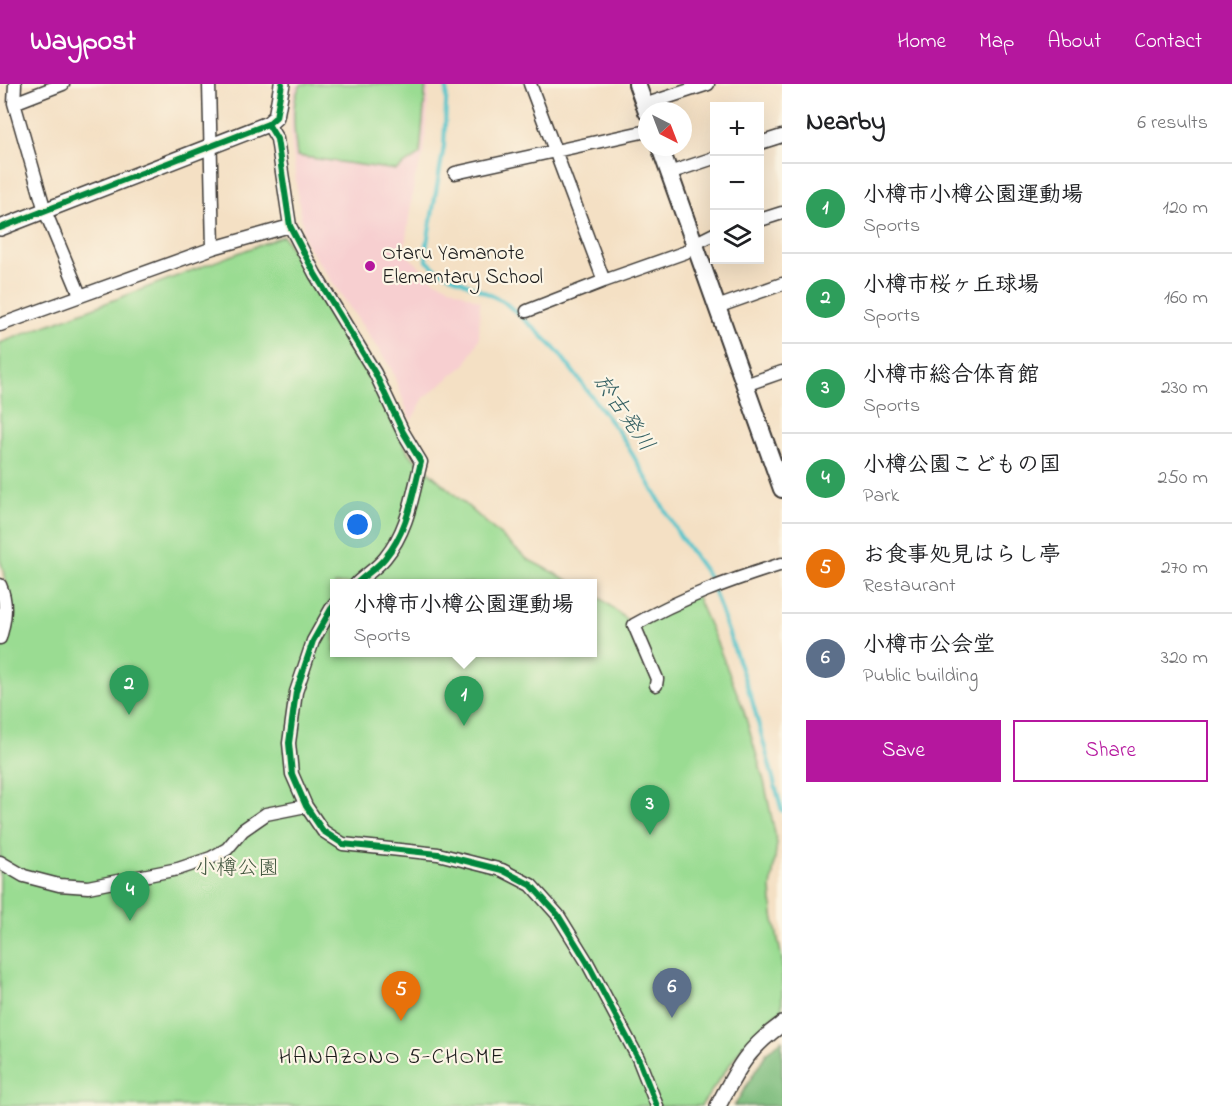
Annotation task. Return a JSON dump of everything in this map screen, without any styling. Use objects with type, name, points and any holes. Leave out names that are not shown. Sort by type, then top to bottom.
[{"type":"main road","points":[[637,84],[644,102]]},
{"type":"main road","points":[[663,156],[782,489]]},
{"type":"street","points":[[15,84],[14,103],[45,211],[80,295]]},
{"type":"street","points":[[14,103],[63,84]]},
{"type":"street","points":[[209,84],[213,248]]},
{"type":"street","points":[[0,228],[268,124],[276,117],[282,84]]},
{"type":"street","points":[[530,84],[604,281]]},
{"type":"street","points":[[662,102],[708,84]]},
{"type":"street","points":[[268,124],[277,139],[291,226],[315,274],[375,374],[403,432],[421,462],[414,500],[402,533],[384,560],[362,579]]},
{"type":"street","points":[[454,173],[638,133]]},
{"type":"street","points":[[764,141],[782,136]]},
{"type":"street","points":[[669,173],[710,159]]},
{"type":"street","points":[[764,218],[782,213]]},
{"type":"street","points":[[0,325],[213,248],[291,226]]},
{"type":"street","points":[[527,312],[604,281],[686,252],[694,244],[710,236]]},
{"type":"street","points":[[717,308],[782,284]]},
{"type":"street","points":[[745,385],[782,372]]},
{"type":"street","points":[[656,685],[657,679],[634,625],[721,583],[782,564]]},
{"type":"street","points":[[0,585],[4,593],[6,615],[0,638]]},
{"type":"street","points":[[330,611],[313,641],[296,692],[289,743],[292,774],[306,806],[323,831],[343,844],[438,854],[502,870],[531,885],[558,915],[587,962],[638,1058],[657,1106]]},
{"type":"street","points":[[0,862],[24,876],[59,885],[88,888],[178,869],[211,858],[227,849],[243,830],[266,814],[306,806]]},
{"type":"street","points":[[718,1106],[742,1061],[761,1039],[782,1024]]},
{"type":"shaded area","name":"Otaru Yamanote Elementary School","points":[[297,84],[430,84],[424,154],[415,177],[404,252],[434,280],[480,301],[479,339],[466,364],[424,398],[411,421],[391,368],[305,242],[291,137],[291,109],[294,87]]},
{"type":"green space","points":[[302,84],[426,84],[420,154],[396,170],[297,156],[294,108],[298,90]]},
{"type":"green space","name":"小樽公園","points":[[283,236],[358,355],[409,454],[527,559],[565,579],[330,579],[330,657],[597,657],[597,596],[631,623],[693,588],[743,708],[764,781],[777,843],[771,888],[773,915],[782,959],[782,1012],[775,1015],[742,1047],[701,1106],[0,1106],[0,641],[11,599],[0,559],[0,343]]},
{"type":"green space","points":[[782,1040],[782,1106],[734,1106],[767,1052]]},
{"type":"waterway","name":"於古発川","points":[[447,84],[444,146],[426,249],[427,261],[436,269],[503,301],[534,328],[559,353],[623,438],[680,536],[709,577],[752,700],[782,811]]},
{"type":"cycle path","points":[[0,228],[268,124],[276,117],[282,84]]},
{"type":"cycle path","points":[[268,124],[277,139],[290,226],[315,274],[375,373],[403,432],[421,462],[408,513],[399,536],[382,562],[362,579]]},
{"type":"cycle path","points":[[330,611],[313,641],[296,692],[289,743],[292,774],[306,806],[323,831],[343,844],[438,854],[502,870],[531,885],[558,915],[587,962],[638,1058],[657,1106]]},
{"type":"place","name":"Otaru Yamanote Elementary School","points":[[370,266]]},
{"type":"place","name":"小樽市桜ヶ丘球場","points":[[129,715]]},
{"type":"place","name":"小樽市小樽公園運動場","points":[[464,726]]},
{"type":"place","name":"小樽市総合体育館","points":[[650,835]]},
{"type":"place","name":"小樽公園こどもの国","points":[[130,921]]},
{"type":"place","name":"小樽市公会堂","points":[[672,1018]]},
{"type":"place","name":"お食事処見はらし亭","points":[[401,1021]]},
{"type":"district","name":"HANAZONO 5-CHOME","points":[[392,1058]]}]
